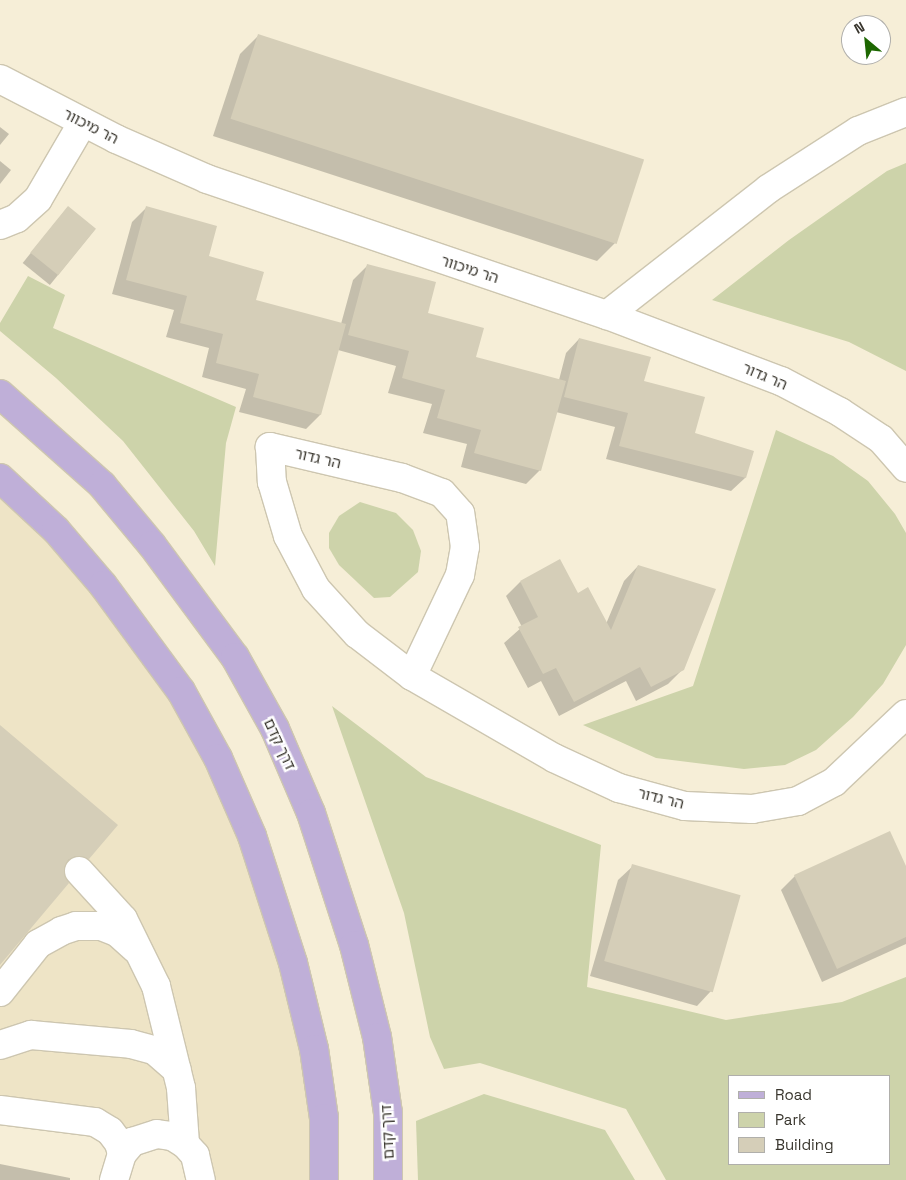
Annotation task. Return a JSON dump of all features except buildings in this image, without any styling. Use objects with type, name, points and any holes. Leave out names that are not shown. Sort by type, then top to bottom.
[{"type":"main road","name":"דרך קדם","points":[[0,394],[102,486],[152,545],[235,657],[274,730],[311,813],[354,945],[377,1037],[388,1113],[388,1180]]},
{"type":"main road","points":[[0,478],[56,530],[103,585],[181,691],[218,758],[252,836],[293,963],[314,1048],[324,1118],[324,1180]]},
{"type":"street","name":"הר מיכוור","points":[[0,79],[83,122],[207,179],[607,314]]},
{"type":"street","points":[[607,314],[768,189],[858,130],[906,112]]},
{"type":"street","points":[[0,225],[17,218],[38,199],[83,122]]},
{"type":"street","name":"הר גדור","points":[[607,314],[781,381],[840,412],[881,439],[906,468]]},
{"type":"street","name":"הר גדור","points":[[412,676],[460,575],[465,546],[460,513],[442,492],[402,478],[270,447],[272,482],[288,536],[316,589],[356,634],[412,676],[554,758],[620,788],[685,806],[752,809],[798,802],[834,782],[906,714]]},
{"type":"street","points":[[79,871],[123,919],[156,986],[177,1070],[185,1144]]},
{"type":"street","points":[[0,992],[38,944],[76,926],[101,926],[117,932],[139,951]]},
{"type":"street","points":[[0,1045],[30,1035],[131,1044],[154,1050],[177,1070]]},
{"type":"street","points":[[0,1110],[95,1122],[110,1131],[119,1144],[122,1154]]},
{"type":"street","points":[[114,1180],[122,1154],[132,1142],[157,1134],[172,1136],[185,1144],[195,1155],[201,1180]]},
{"type":"shaded area","points":[[0,478],[56,530],[218,758],[314,1049],[321,1180],[201,1180],[185,1144],[119,1143],[0,1109]]},
{"type":"green space","points":[[906,163],[906,371],[849,342],[712,300],[789,240],[887,171]]},
{"type":"green space","points":[[28,276],[65,295],[53,328],[236,407],[226,443],[215,566],[194,531],[123,441],[56,378],[0,331],[0,323]]},
{"type":"green space","points":[[776,430],[833,456],[868,481],[895,514],[906,533],[906,645],[883,684],[853,717],[816,750],[785,765],[744,769],[656,758],[583,725],[693,686]]},
{"type":"green space","points":[[360,502],[396,513],[413,530],[421,551],[418,572],[390,597],[374,598],[339,565],[329,548],[329,533],[339,516]]},
{"type":"green space","points":[[332,706],[426,777],[601,845],[587,987],[726,1020],[842,1002],[906,977],[906,1180],[666,1180],[626,1109],[480,1063],[444,1069],[430,1037],[404,913]]},
{"type":"green space","points":[[484,1094],[605,1130],[635,1180],[418,1180],[416,1121]]}]
